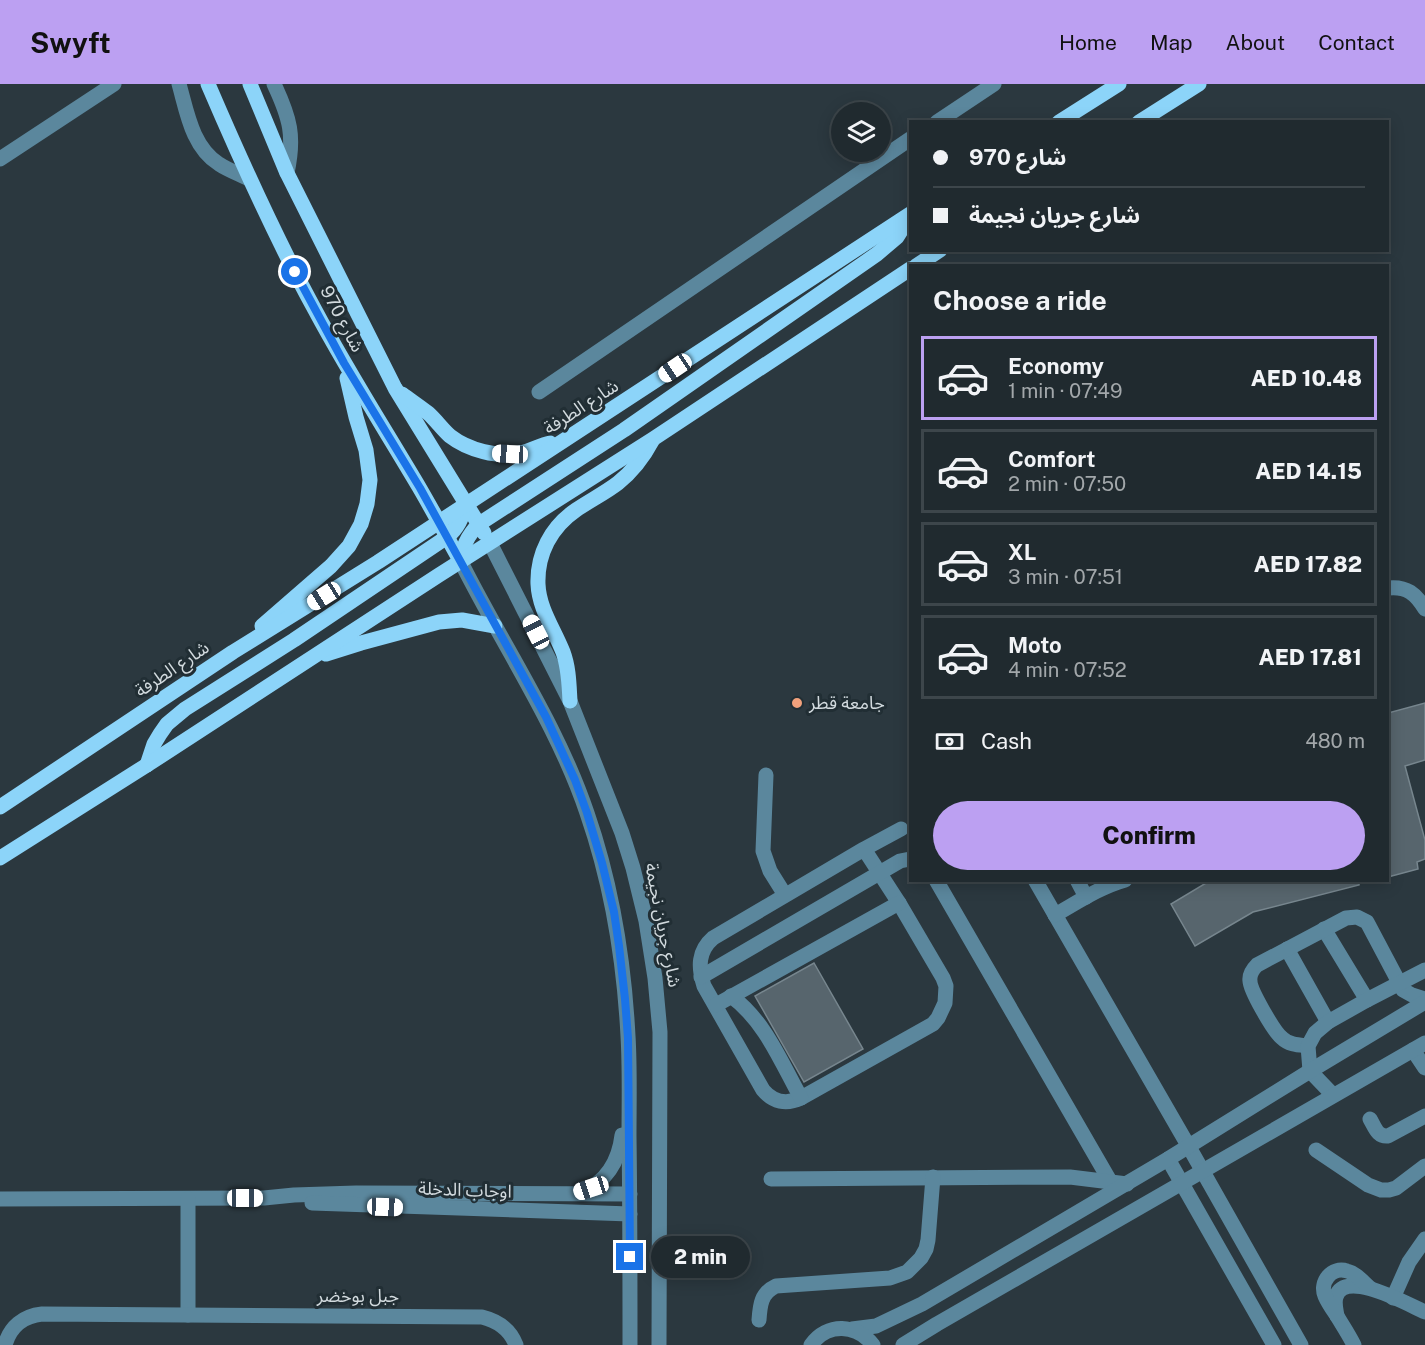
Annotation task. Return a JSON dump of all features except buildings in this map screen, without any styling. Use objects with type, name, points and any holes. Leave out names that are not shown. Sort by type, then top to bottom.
[{"type":"main road","name":"شارع 970","points":[[208,84],[279,241],[344,363],[461,562]]},
{"type":"main road","name":"شارع 970","points":[[250,84],[287,173],[394,388],[490,543]]},
{"type":"main road","points":[[1062,120],[1119,84]]},
{"type":"main road","points":[[1142,120],[1199,84]]},
{"type":"main road","name":"شارع الطرفة","points":[[0,807],[233,652],[378,562],[909,215]]},
{"type":"main road","points":[[461,562],[466,541],[479,524],[624,430],[877,254],[897,237],[909,216]]},
{"type":"main road","points":[[919,264],[937,252]]},
{"type":"main road","points":[[0,858],[652,439],[909,270]]},
{"type":"main road","points":[[233,652],[331,566],[349,546],[361,524],[367,504],[370,480],[366,450],[344,363]]},
{"type":"main road","points":[[394,388],[428,413],[450,435],[472,449],[496,454],[520,454],[542,444],[562,442]]},
{"type":"main road","points":[[570,702],[564,653],[544,612],[540,598],[538,568],[540,557],[544,547],[563,521],[617,483],[637,465],[652,439]]},
{"type":"main road","points":[[147,765],[154,744],[175,716],[294,640],[447,537],[461,520],[466,504]]},
{"type":"main road","points":[[306,660],[440,622],[462,620],[495,626]]},
{"type":"street","points":[[0,159],[114,84]]},
{"type":"street","points":[[179,84],[195,136],[201,146],[218,164],[249,179]]},
{"type":"street","points":[[274,84],[290,124],[291,141],[287,173]]},
{"type":"street","points":[[940,120],[993,84]]},
{"type":"street","points":[[539,392],[909,140]]},
{"type":"street","name":"شارع جريان نجيمة","points":[[490,543],[570,702],[622,832],[646,921],[656,978],[660,1032],[659,1345]]},
{"type":"street","points":[[461,562],[546,717],[575,780],[604,868],[614,912],[628,1038],[630,1345]]},
{"type":"street","points":[[1389,588],[1399,588],[1412,593],[1418,597],[1425,609]]},
{"type":"street","points":[[766,775],[763,851],[770,871],[785,895]]},
{"type":"street","points":[[864,849],[943,978],[946,994],[942,1010],[933,1024],[801,1098],[789,1102],[777,1101],[763,1090],[704,986],[701,977],[702,952],[713,938],[785,895],[864,849],[900,829]]},
{"type":"street","points":[[701,977],[879,872],[900,861],[909,859]]},
{"type":"street","points":[[937,882],[1110,1181]]},
{"type":"street","points":[[1036,882],[1301,1345]]},
{"type":"street","points":[[1078,882],[1086,897]]},
{"type":"street","points":[[1055,915],[1107,886],[1119,882]]},
{"type":"street","points":[[716,1005],[898,903]]},
{"type":"street","points":[[1308,1046],[1288,1042],[1279,1036],[1250,985],[1251,974],[1257,965],[1346,918],[1352,916],[1362,919],[1370,927],[1403,990],[1425,1001]]},
{"type":"street","points":[[1324,929],[1367,1000]]},
{"type":"street","points":[[1287,949],[1328,1022]]},
{"type":"street","points":[[1333,1095],[1310,1071],[1308,1046],[1315,1033],[1328,1022],[1425,970]]},
{"type":"street","points":[[731,996],[757,1021],[801,1098]]},
{"type":"street","points":[[811,1345],[819,1336],[831,1330],[876,1326],[922,1304],[1168,1160],[1425,1001]]},
{"type":"street","points":[[574,1194],[600,1182],[617,1157],[622,1137],[621,1065],[628,1038]]},
{"type":"street","points":[[903,1345],[1419,1046],[1425,1068]]},
{"type":"street","points":[[1370,1119],[1378,1133],[1384,1136],[1425,1116]]},
{"type":"street","points":[[1316,1150],[1368,1185],[1381,1190],[1389,1190],[1402,1185],[1425,1166]]},
{"type":"street","points":[[1168,1160],[1271,1340],[1289,1323]]},
{"type":"street","points":[[759,1320],[763,1296],[776,1286],[890,1278],[908,1272],[926,1249],[933,1177]]},
{"type":"street","points":[[771,1179],[1070,1177],[1127,1184]]},
{"type":"street","name":"اوجاب الدخلة","points":[[0,1199],[264,1198],[356,1193],[630,1194]]},
{"type":"street","name":"اوجاب الدخلة","points":[[264,1198],[364,1206],[630,1214]]},
{"type":"street","points":[[188,1199],[188,1315]]},
{"type":"street","points":[[1393,1298],[1409,1262],[1425,1239]]},
{"type":"street","points":[[1354,1345],[1324,1294],[1323,1288],[1328,1276],[1338,1270],[1351,1272],[1370,1288],[1425,1312]]},
{"type":"street","name":"جبل بوخضر","points":[[5,1345],[15,1325],[34,1315],[482,1317],[498,1322],[511,1334],[516,1345]]},
{"type":"street","points":[[852,1329],[864,1335],[873,1345]]},
{"type":"place","name":"جامعة قطر","points":[[797,703]]},
{"type":"route","points":[[295,272],[344,363],[420,488],[546,717],[575,780],[587,813],[598,846],[614,912],[625,999],[628,1038],[630,1257]]}]
